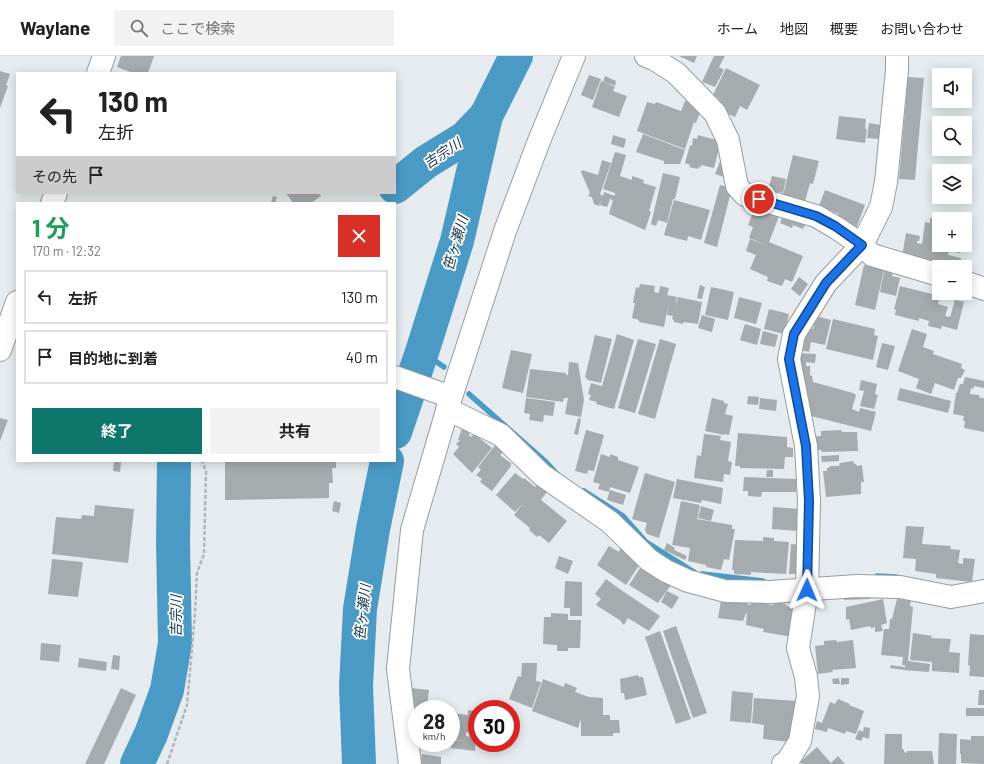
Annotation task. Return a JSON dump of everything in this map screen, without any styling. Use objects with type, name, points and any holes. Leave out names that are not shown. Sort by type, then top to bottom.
[{"type":"street","points":[[410,764],[398,669],[412,530],[449,403],[505,231],[539,141],[574,56]]},
{"type":"street","points":[[646,56],[654,59],[676,73],[715,113],[728,140],[737,186],[745,195],[816,216],[835,226],[862,245],[872,255],[932,272]]},
{"type":"street","points":[[786,763],[800,741],[808,696],[806,677],[798,648],[807,590],[809,501],[806,446],[789,359],[794,334],[826,283],[862,245],[881,207],[886,182],[897,70],[897,56]]},
{"type":"street","points":[[972,285],[984,289]]},
{"type":"street","points":[[0,350],[16,305]]},
{"type":"street","points":[[396,377],[449,403],[501,435],[542,475],[610,522],[649,560],[666,571],[688,581],[724,591],[770,592],[857,586],[900,587],[951,597],[984,591]]},
{"type":"path","points":[[167,764],[187,705],[197,573],[204,554],[206,471],[202,462]]},
{"type":"building","points":[[121,56],[154,56],[148,72],[130,72],[117,67]]},
{"type":"building","points":[[679,56],[697,56],[694,63]]},
{"type":"building","points":[[714,56],[725,56],[719,67],[724,70],[715,87],[702,82]]},
{"type":"building","points":[[726,68],[760,85],[747,110],[740,106],[735,117],[718,109],[716,106],[719,99],[713,95]]},
{"type":"building","points":[[0,71],[10,74],[6,85],[8,86],[0,108]]},
{"type":"building","points":[[589,75],[601,79],[593,100],[581,95]]},
{"type":"building","points":[[605,76],[616,81],[615,86],[604,82],[615,87],[613,91],[627,96],[619,117],[592,107],[601,81],[603,82]]},
{"type":"building","points":[[908,77],[924,78],[915,180],[899,179]]},
{"type":"building","points":[[685,101],[702,107],[696,123],[694,122],[685,149],[637,131],[647,102],[655,104],[656,102],[681,111]]},
{"type":"building","points":[[839,116],[866,119],[865,129],[867,129],[865,143],[836,139]]},
{"type":"building","points":[[869,123],[881,125],[879,139],[867,138]]},
{"type":"building","points":[[643,134],[685,150],[680,164],[664,164],[664,161],[636,152]]},
{"type":"building","points":[[613,135],[626,139],[624,148],[611,144]]},
{"type":"building","points":[[698,135],[720,141],[714,168],[701,165],[698,169],[689,167],[690,165],[685,163],[690,145],[692,146],[693,138],[697,139]]},
{"type":"building","points":[[615,152],[626,155],[620,176],[632,180],[632,176],[644,180],[643,183],[656,187],[649,211],[651,212],[645,230],[609,214],[613,200],[610,199],[607,207],[600,205],[601,200],[599,206],[594,204],[592,197],[588,196],[590,193],[581,172],[582,170],[598,175],[602,160],[611,163],[600,194],[603,196],[604,192],[615,196],[615,193],[603,189]]},
{"type":"building","points":[[793,155],[819,161],[813,184],[810,183],[805,201],[802,200],[801,206],[783,201],[785,195],[783,195]]},
{"type":"building","points":[[721,159],[724,177],[715,174]]},
{"type":"building","points":[[663,173],[680,177],[667,223],[658,220],[656,226],[651,224]]},
{"type":"building","points":[[772,176],[786,179],[783,193],[768,190]]},
{"type":"building","points":[[720,185],[732,188],[717,247],[704,243]]},
{"type":"building","points":[[825,190],[865,205],[856,229],[842,221],[843,219],[838,217],[839,214],[819,206]]},
{"type":"building","points":[[287,194],[320,194],[321,196],[312,202],[292,202]]},
{"type":"building","points":[[273,196],[277,197],[275,202],[271,202]]},
{"type":"building","points":[[674,200],[710,210],[701,240],[688,236],[687,241],[664,235]]},
{"type":"building","points":[[755,208],[780,214],[769,242],[803,256],[792,282],[785,279],[782,286],[767,281],[768,277],[750,269],[756,255],[746,251],[750,239],[768,245],[749,238],[753,227],[748,225]]},
{"type":"building","points":[[784,212],[807,221],[803,229],[793,225],[792,228],[780,223]]},
{"type":"building","points":[[930,218],[932,218],[932,252],[949,252],[948,255],[961,258],[961,260],[932,260],[932,262],[902,257],[906,233],[920,236],[917,243],[922,244],[925,222],[930,223]]},
{"type":"building","points":[[864,265],[884,270],[875,310],[855,305]]},
{"type":"building","points":[[885,267],[894,269],[892,276],[900,278],[896,296],[880,292]]},
{"type":"building","points":[[799,277],[808,284],[800,296],[791,289]]},
{"type":"building","points":[[640,284],[655,286],[654,292],[659,293],[660,286],[669,288],[667,295],[677,297],[675,307],[678,297],[702,302],[698,324],[684,322],[683,324],[674,322],[672,319],[673,316],[667,315],[668,306],[664,327],[639,322],[639,320],[632,318],[636,287],[639,288]]},
{"type":"building","points":[[700,285],[705,287],[702,299],[697,298]]},
{"type":"building","points":[[900,286],[932,294],[932,300],[939,300],[938,304],[948,307],[945,316],[950,317],[955,300],[964,302],[957,330],[942,326],[941,329],[928,326],[929,321],[919,318],[919,321],[895,315],[896,310],[894,309]]},
{"type":"building","points":[[711,287],[734,292],[728,320],[705,315]]},
{"type":"building","points":[[739,297],[762,303],[756,324],[734,318]]},
{"type":"building","points":[[769,309],[789,314],[784,334],[764,329]]},
{"type":"building","points":[[702,315],[715,319],[712,332],[698,328]]},
{"type":"building","points":[[816,316],[831,320],[825,345],[811,342],[809,352],[800,350],[805,327],[813,329]]},
{"type":"building","points":[[833,319],[875,329],[874,335],[878,336],[873,360],[826,349]]},
{"type":"building","points":[[745,324],[761,329],[757,345],[740,340]]},
{"type":"building","points":[[912,329],[927,334],[923,347],[934,351],[933,354],[962,364],[961,368],[965,370],[961,378],[958,378],[954,390],[935,383],[931,394],[916,388],[919,379],[898,371]]},
{"type":"building","points":[[763,331],[778,335],[775,347],[760,344]]},
{"type":"building","points":[[617,334],[634,340],[614,409],[596,404],[597,402],[589,400],[591,395],[588,394],[591,383],[602,386]]},
{"type":"building","points":[[595,335],[612,339],[601,383],[588,380],[585,377]]},
{"type":"building","points":[[638,339],[656,344],[635,413],[618,408]]},
{"type":"building","points":[[660,339],[676,344],[655,419],[638,414]]},
{"type":"building","points":[[882,343],[895,346],[888,370],[876,367]]},
{"type":"building","points":[[511,350],[532,354],[523,393],[502,388]]},
{"type":"building","points":[[797,353],[816,354],[815,363],[806,362],[806,366],[810,366],[810,375],[812,376],[813,382],[856,395],[852,409],[859,412],[860,408],[876,412],[871,431],[807,415]]},
{"type":"building","points":[[569,362],[578,363],[584,400],[581,417],[565,414],[568,398],[564,398],[563,402],[526,397],[530,369],[566,373],[566,375],[568,375]]},
{"type":"building","points":[[965,377],[984,381],[984,388],[974,386],[973,389],[971,388],[970,394],[979,395],[980,398],[984,398],[984,432],[964,428],[964,416],[953,414],[956,393],[960,384],[963,384]]},
{"type":"building","points":[[861,380],[877,384],[875,394],[878,395],[874,409],[860,406],[864,391],[859,390]]},
{"type":"building","points":[[900,388],[951,401],[948,413],[897,400]]},
{"type":"building","points":[[748,396],[759,397],[758,405],[747,404]]},
{"type":"building","points":[[526,398],[555,402],[553,416],[544,415],[543,422],[529,420],[530,414],[524,413]]},
{"type":"building","points":[[712,398],[724,401],[724,403],[728,404],[725,414],[733,416],[729,435],[705,431]]},
{"type":"building","points":[[760,398],[777,400],[776,411],[759,409]]},
{"type":"building","points":[[0,418],[8,420],[0,441]]},
{"type":"building","points":[[578,418],[581,419],[578,435],[574,434]]},
{"type":"building","points":[[462,428],[470,431],[469,435],[471,437],[474,434],[492,448],[472,473],[453,454],[459,447],[456,444],[460,440],[458,440]]},
{"type":"building","points":[[586,430],[604,435],[594,471],[588,470],[587,474],[575,471]]},
{"type":"building","points":[[841,430],[842,432],[857,432],[858,451],[822,452],[821,450],[813,450],[812,437],[821,436],[821,431]]},
{"type":"building","points":[[738,433],[787,437],[787,447],[793,448],[793,457],[785,457],[784,469],[740,468],[740,466],[735,466]]},
{"type":"building","points":[[704,434],[721,436],[720,440],[731,442],[728,461],[732,462],[730,475],[724,474],[723,482],[694,478],[697,455],[701,456]]},
{"type":"building","points":[[497,443],[505,450],[500,455],[512,464],[492,491],[480,482],[482,479],[476,475],[481,470],[478,467]]},
{"type":"building","points":[[601,454],[610,457],[610,454],[618,457],[618,460],[639,467],[630,493],[610,487],[609,492],[598,489],[600,484],[593,482]]},
{"type":"building","points":[[839,455],[839,461],[822,462],[821,456]]},
{"type":"building","points":[[853,461],[857,466],[862,465],[864,482],[861,482],[861,494],[826,497],[823,471],[827,471],[827,468],[830,466],[839,466],[840,463]]},
{"type":"building","points":[[114,462],[121,462],[120,472],[113,471]]},
{"type":"building","points":[[225,462],[336,462],[336,468],[332,468],[333,483],[329,483],[329,498],[225,500]]},
{"type":"building","points":[[767,470],[773,470],[773,477],[766,477]]},
{"type":"building","points":[[515,473],[535,487],[540,481],[549,489],[541,500],[567,521],[549,543],[539,535],[537,537],[529,530],[530,528],[514,515],[524,502],[515,512],[496,495]]},
{"type":"building","points":[[645,473],[675,482],[659,538],[647,534],[645,530],[647,523],[632,519]]},
{"type":"building","points":[[744,477],[796,479],[796,492],[762,492],[761,497],[748,496],[748,491],[743,491]]},
{"type":"building","points":[[677,479],[723,488],[721,504],[702,500],[701,503],[673,498]]},
{"type":"building","points":[[610,490],[626,495],[623,505],[607,500]]},
{"type":"building","points":[[334,501],[341,503],[339,513],[332,511]]},
{"type":"building","points":[[681,501],[700,505],[697,519],[732,525],[732,529],[735,529],[729,560],[724,559],[721,570],[688,561],[690,548],[672,545]]},
{"type":"building","points":[[95,505],[134,509],[128,563],[52,554],[56,517],[81,519],[82,515],[94,516]]},
{"type":"building","points":[[701,506],[714,510],[711,521],[698,518]]},
{"type":"building","points":[[773,507],[800,509],[799,531],[772,529]]},
{"type":"building","points":[[906,526],[924,527],[922,544],[951,546],[950,549],[960,550],[958,563],[963,564],[963,558],[975,559],[972,582],[936,578],[936,574],[915,571],[916,559],[903,558]]},
{"type":"building","points":[[763,537],[774,538],[774,541],[789,542],[786,574],[751,572],[751,575],[734,574],[734,570],[732,570],[735,540],[763,541]]},
{"type":"building","points":[[667,543],[675,548],[674,550],[687,556],[685,560],[664,550]]},
{"type":"building","points":[[791,544],[801,545],[800,574],[789,574]]},
{"type":"building","points":[[609,546],[619,552],[620,548],[642,561],[626,585],[597,565]]},
{"type":"building","points":[[559,556],[573,561],[568,574],[555,568]]},
{"type":"building","points":[[52,559],[83,562],[78,597],[48,594]]},
{"type":"building","points":[[642,565],[671,585],[658,603],[629,585]]},
{"type":"building","points":[[606,579],[660,616],[649,631],[628,618],[624,625],[621,621],[596,605],[601,599],[595,594]]},
{"type":"building","points":[[565,581],[582,582],[582,616],[570,616],[570,608],[564,608]]},
{"type":"building","points":[[667,591],[679,597],[672,609],[661,602]]},
{"type":"building","points":[[870,591],[870,599],[844,600],[844,592]]},
{"type":"building","points":[[722,595],[747,600],[747,604],[751,605],[751,601],[767,601],[766,604],[773,605],[777,604],[777,602],[796,608],[793,637],[763,632],[764,629],[746,625],[746,613],[743,621],[718,618]]},
{"type":"building","points":[[883,599],[887,623],[881,625],[883,631],[875,632],[875,627],[871,628],[870,626],[851,630],[849,619],[846,620],[846,607]]},
{"type":"building","points":[[897,599],[911,600],[910,606],[913,607],[908,661],[930,664],[929,672],[904,670],[905,665],[902,665],[903,657],[881,655],[884,629],[889,629],[890,619],[892,619]]},
{"type":"building","points":[[551,613],[568,614],[568,620],[581,620],[580,648],[568,648],[568,651],[557,651],[557,645],[543,644],[544,617],[551,617]]},
{"type":"building","points":[[676,626],[707,713],[693,718],[663,631]]},
{"type":"building","points":[[660,631],[691,719],[676,724],[645,637]]},
{"type":"building","points":[[913,633],[932,636],[931,638],[951,639],[949,652],[960,653],[959,673],[932,671],[932,662],[910,660]]},
{"type":"building","points":[[970,634],[984,635],[984,677],[969,676],[970,666],[968,665]]},
{"type":"building","points":[[836,640],[837,642],[853,640],[856,668],[832,670],[833,672],[818,674],[815,646],[824,645],[824,641]]},
{"type":"building","points":[[41,643],[61,645],[59,662],[40,660]]},
{"type":"building","points":[[113,655],[120,656],[119,670],[111,669]]},
{"type":"building","points":[[79,658],[107,662],[106,671],[78,667]]},
{"type":"building","points":[[522,663],[537,663],[536,681],[541,682],[532,708],[520,703],[520,700],[509,699],[518,676],[521,677]]},
{"type":"building","points":[[891,665],[904,667],[904,670],[890,668]]},
{"type":"building","points":[[638,675],[639,677],[643,677],[647,695],[625,700],[624,693],[621,693],[620,679]]},
{"type":"building","points":[[839,678],[840,684],[833,684],[832,679]]},
{"type":"building","points":[[841,678],[849,678],[849,684],[841,685]]},
{"type":"building","points":[[543,679],[564,687],[565,683],[577,688],[575,692],[589,697],[603,698],[603,715],[610,715],[610,720],[619,720],[620,733],[613,733],[613,736],[581,736],[581,719],[578,728],[532,711]]},
{"type":"building","points":[[121,688],[136,695],[104,764],[85,764]]},
{"type":"building","points":[[411,688],[429,690],[428,700],[409,700]]},
{"type":"building","points":[[979,690],[984,690],[984,705],[978,705]]},
{"type":"building","points":[[732,691],[753,693],[751,723],[730,721]]},
{"type":"building","points":[[754,698],[797,701],[795,725],[791,725],[790,742],[763,739],[764,725],[752,723]]},
{"type":"building","points":[[838,699],[864,711],[856,734],[846,731],[845,734],[828,728],[827,732],[815,729],[817,721],[822,723],[830,702],[835,704]]},
{"type":"building","points":[[966,708],[984,708],[984,716],[966,716]]},
{"type":"building","points":[[408,711],[408,726],[406,726]]},
{"type":"building","points":[[460,714],[468,715],[468,732],[466,732],[466,736],[468,736],[468,750],[460,749],[460,741],[465,741],[460,740]]},
{"type":"building","points":[[864,727],[870,728],[869,739],[863,737],[861,741],[855,739],[859,730],[863,732]]},
{"type":"building","points":[[939,733],[957,734],[956,764],[938,764]]},
{"type":"building","points":[[885,734],[902,734],[902,749],[904,752],[932,751],[934,764],[884,764]]},
{"type":"building","points":[[971,736],[984,736],[984,764],[961,763],[960,739],[971,740]]},
{"type":"building","points":[[817,747],[831,763],[838,756],[845,764],[802,764],[800,762]]},
{"type":"building","points":[[422,754],[441,757],[441,764],[420,764]]},
{"type":"waterway","name":"笹ヶ瀬川","points":[[396,429],[457,241],[486,116],[516,56]]},
{"type":"waterway","name":"吉宗川","points":[[396,186],[426,162],[465,138],[486,116]]},
{"type":"waterway","points":[[422,352],[444,367]]},
{"type":"waterway","points":[[469,394],[546,462],[557,474]]},
{"type":"waterway","name":"吉宗川","points":[[137,764],[151,734],[167,690],[175,643],[173,543],[174,462]]},
{"type":"waterway","name":"笹ヶ瀬川","points":[[359,764],[356,686],[360,609],[373,529],[387,462]]},
{"type":"waterway","points":[[584,491],[623,516],[646,542],[694,572]]},
{"type":"waterway","points":[[702,574],[763,581]]},
{"type":"waterway","points":[[877,576],[896,577]]},
{"type":"route","points":[[759,199],[816,216],[835,226],[862,245],[826,283],[794,334],[789,359],[806,446],[809,501],[807,590]]}]
